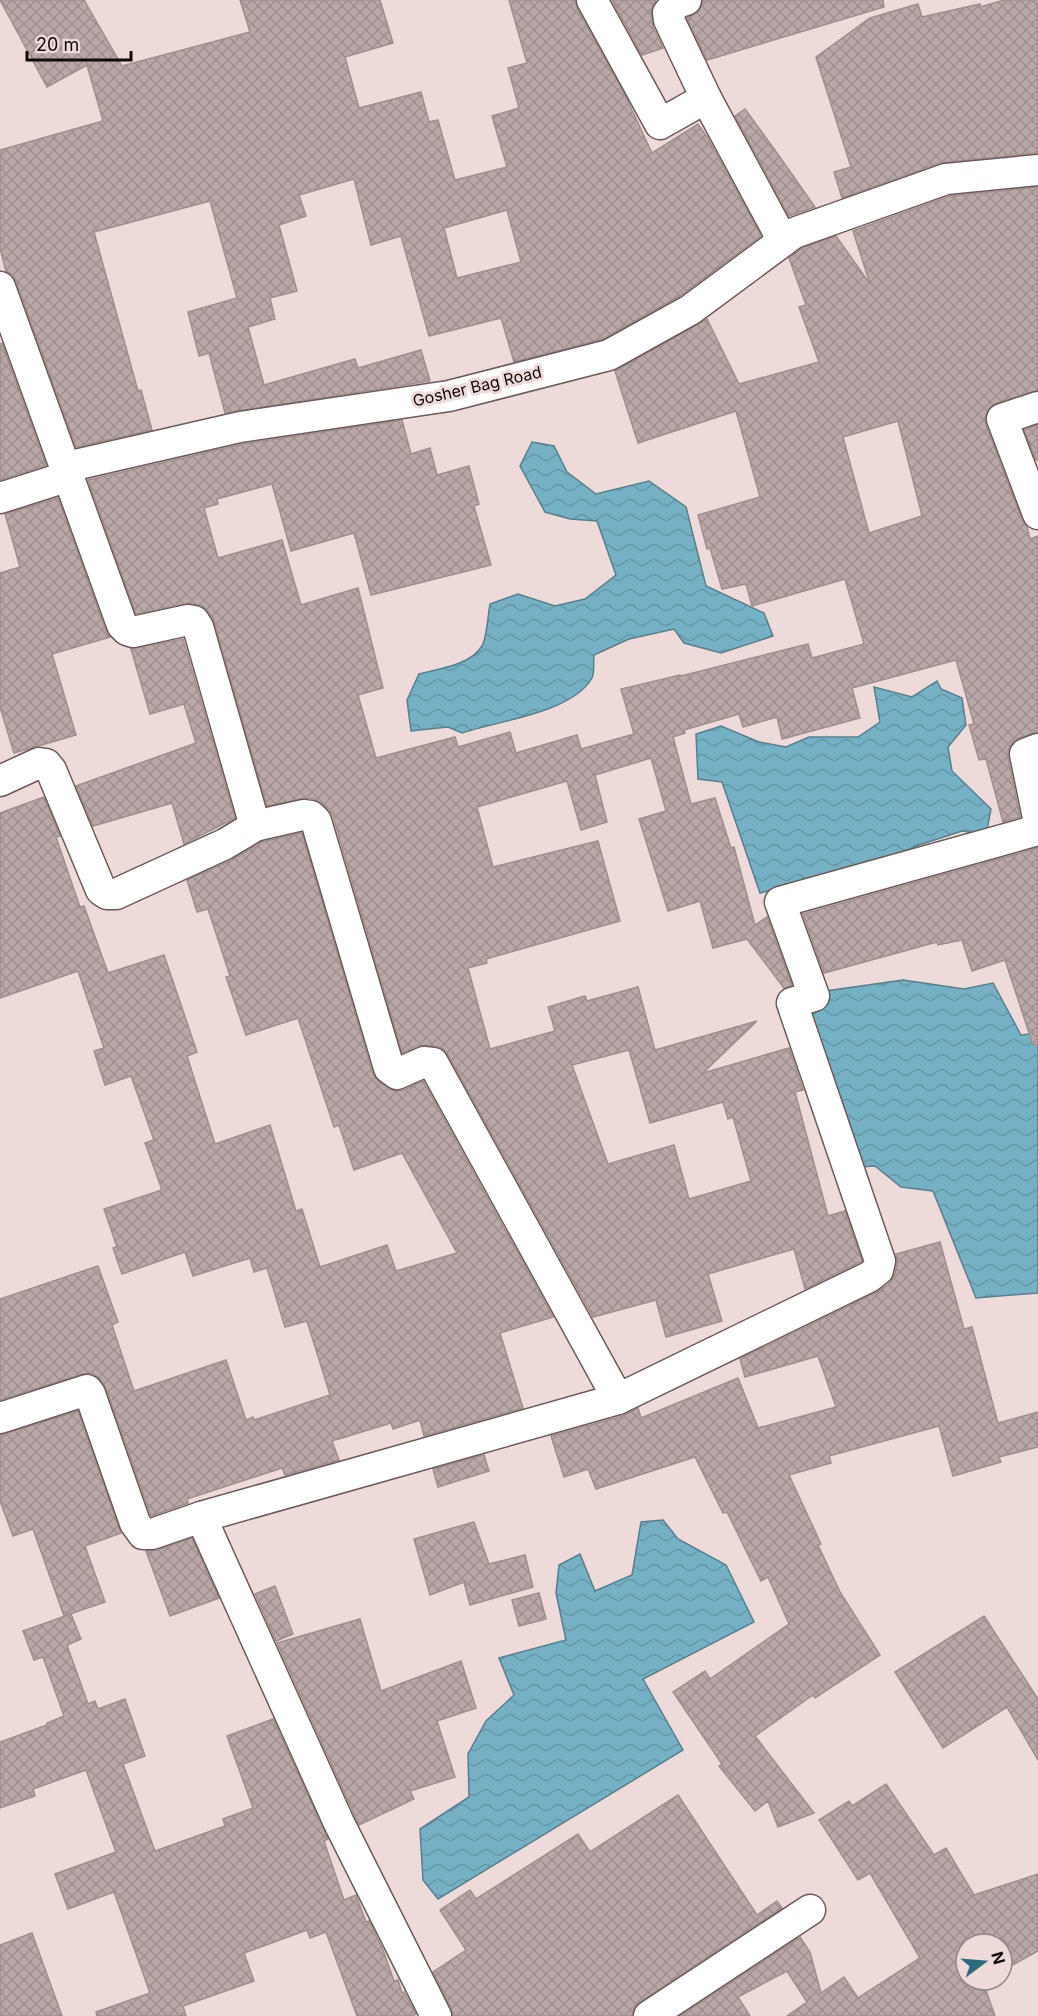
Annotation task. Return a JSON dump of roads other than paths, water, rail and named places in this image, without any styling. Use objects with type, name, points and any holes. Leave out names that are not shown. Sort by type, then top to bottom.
[{"type":"street","points":[[592,0],[660,124],[706,98]]},
{"type":"street","points":[[686,0],[677,3],[668,13],[669,20],[706,98],[783,241]]},
{"type":"street","name":"Gosher Bag Road","points":[[0,498],[68,472],[240,427],[449,396],[609,355],[690,310],[794,233],[946,179],[1038,170]]},
{"type":"street","points":[[0,287],[122,625],[134,632],[188,620],[194,621],[198,627],[255,826]]},
{"type":"street","points":[[1038,407],[1002,419],[1038,514]]},
{"type":"street","points":[[1038,749],[1025,754],[1038,818]]},
{"type":"street","points":[[0,781],[39,763],[46,764],[51,770],[101,890],[107,894],[116,894],[225,844],[255,826],[303,815],[311,816],[316,821],[389,1068],[397,1074],[424,1062],[432,1063],[618,1399]]},
{"type":"street","points":[[0,1418],[87,1390],[135,1523],[143,1534],[152,1534],[201,1517],[618,1399],[869,1277],[878,1270],[880,1261],[792,1003],[814,996],[780,902],[1038,830]]},
{"type":"street","points":[[201,1517],[339,1823],[436,2016]]},
{"type":"street","points":[[649,2016],[810,1910]]},
{"type":"water","points":[[532,442],[554,446],[567,472],[596,494],[649,481],[686,507],[706,586],[764,613],[773,636],[721,653],[684,643],[674,629],[629,639],[594,655],[592,678],[582,690],[551,708],[462,733],[448,727],[411,731],[407,700],[419,674],[462,662],[477,652],[485,637],[490,604],[518,594],[555,606],[585,599],[616,575],[597,521],[570,519],[545,512],[520,466]]},
{"type":"water","points":[[937,681],[941,689],[962,698],[966,725],[948,747],[952,771],[991,809],[986,835],[962,831],[916,846],[888,860],[760,893],[722,782],[698,779],[696,734],[721,726],[759,742],[786,747],[809,737],[858,737],[880,722],[874,687],[912,697]]},
{"type":"water","points":[[903,980],[964,989],[993,983],[1021,1035],[1038,1033],[1038,1293],[976,1298],[933,1191],[901,1187],[875,1166],[860,1167],[809,1011],[828,1004],[826,991]]},
{"type":"water","points":[[663,1520],[678,1539],[726,1565],[754,1622],[643,1679],[683,1750],[438,1899],[423,1880],[420,1829],[469,1797],[468,1754],[486,1721],[514,1695],[499,1658],[566,1640],[556,1593],[559,1565],[580,1554],[595,1591],[632,1575],[641,1522]]}]
